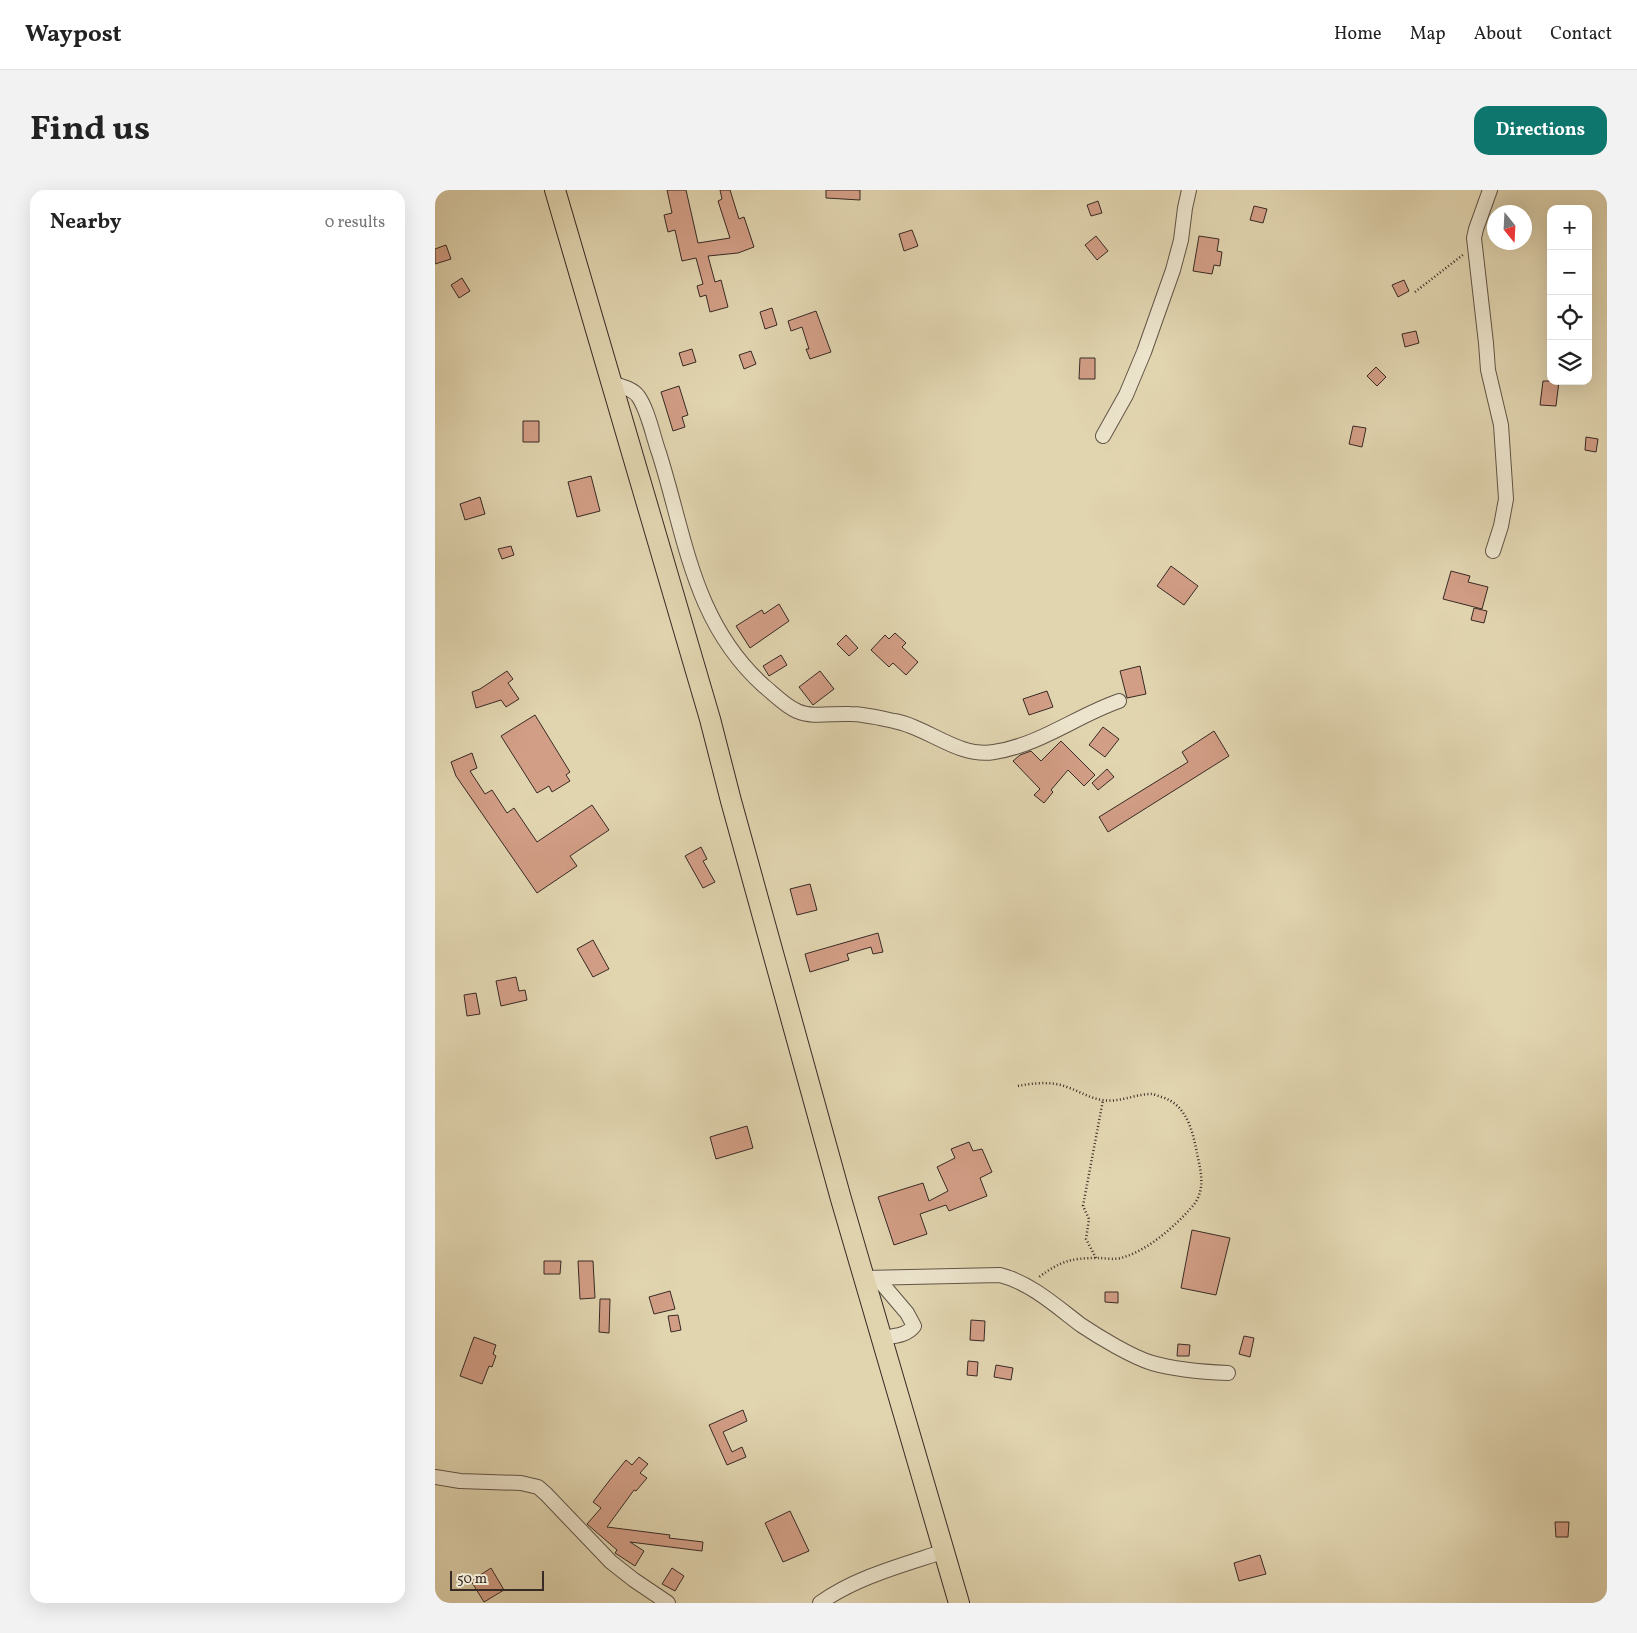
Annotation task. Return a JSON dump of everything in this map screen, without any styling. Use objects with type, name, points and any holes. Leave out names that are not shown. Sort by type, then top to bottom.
[{"type":"highway","points":[[555,190],[710,720],[731,802],[871,1278],[881,1338],[959,1603]]},
{"type":"street","points":[[1103,436],[1126,395],[1144,352],[1173,270],[1181,240],[1189,190]]},
{"type":"street","points":[[1491,190],[1474,238],[1486,343],[1487,370],[1501,425],[1506,499],[1501,526],[1493,551]]},
{"type":"street","points":[[611,383],[635,392],[643,405],[667,477],[691,566],[717,628],[736,657],[753,675],[795,711],[807,714],[852,714],[904,723],[965,749],[981,753],[996,752],[1038,740],[1104,706],[1119,701]]},
{"type":"street","points":[[871,1278],[1001,1275],[1013,1278],[1028,1286],[1084,1327],[1151,1363],[1201,1372],[1228,1373]]},
{"type":"street","points":[[871,1278],[907,1313],[914,1326],[912,1330],[903,1334],[881,1338]]},
{"type":"street","points":[[435,1477],[521,1483],[538,1487],[611,1562],[668,1603]]},
{"type":"street","points":[[820,1603],[831,1595],[854,1584],[945,1551]]},
{"type":"path","points":[[1415,292],[1469,250],[1474,238]]},
{"type":"path","points":[[1018,1086],[1048,1084],[1065,1086],[1082,1094],[1103,1100],[1124,1099],[1151,1094],[1169,1100],[1182,1110],[1192,1128],[1202,1178],[1200,1193],[1193,1207],[1156,1240],[1139,1251],[1119,1258],[1077,1258],[1055,1266],[1028,1286]]},
{"type":"path","points":[[1096,1258],[1085,1239],[1089,1219],[1083,1206],[1103,1100]]},
{"type":"building","points":[[667,190],[686,190],[698,243],[730,238],[718,201],[722,199],[720,190],[730,190],[739,219],[744,217],[754,247],[738,253],[708,256],[715,282],[721,280],[728,307],[710,312],[706,295],[700,297],[697,286],[703,284],[696,258],[682,261],[675,230],[668,232],[664,215],[672,213]]},
{"type":"building","points":[[826,190],[860,190],[860,200],[826,198]]},
{"type":"building","points":[[1098,201],[1102,213],[1091,216],[1087,205]]},
{"type":"building","points":[[1254,206],[1267,209],[1263,223],[1250,220]]},
{"type":"building","points":[[912,230],[918,246],[904,251],[899,234]]},
{"type":"building","points":[[1096,236],[1108,251],[1097,260],[1085,245]]},
{"type":"building","points":[[1199,236],[1219,239],[1217,251],[1222,252],[1220,266],[1214,265],[1212,274],[1193,271]]},
{"type":"building","points":[[446,245],[451,259],[435,264],[435,249]]},
{"type":"building","points":[[462,278],[470,291],[459,298],[451,285]]},
{"type":"building","points":[[1404,280],[1409,291],[1398,297],[1392,285]]},
{"type":"building","points":[[772,308],[777,325],[765,329],[760,312]]},
{"type":"building","points":[[816,311],[831,352],[810,359],[802,327],[791,331],[788,321]]},
{"type":"building","points":[[1416,331],[1419,343],[1405,347],[1402,334]]},
{"type":"building","points":[[692,349],[696,362],[683,366],[679,353]]},
{"type":"building","points":[[751,351],[756,364],[744,369],[739,355]]},
{"type":"building","points":[[1080,358],[1095,358],[1095,379],[1079,379]]},
{"type":"building","points":[[1376,367],[1386,377],[1377,386],[1367,376]]},
{"type":"building","points":[[1543,381],[1547,381],[1547,385],[1559,385],[1556,406],[1540,405]]},
{"type":"building","points":[[679,386],[688,415],[682,417],[685,427],[673,431],[661,392]]},
{"type":"building","points":[[523,421],[539,421],[539,442],[523,442]]},
{"type":"building","points":[[1353,426],[1366,428],[1362,447],[1349,444]]},
{"type":"building","points":[[1586,437],[1598,439],[1596,452],[1585,450]]},
{"type":"building","points":[[591,476],[600,511],[577,517],[568,482]]},
{"type":"building","points":[[480,497],[485,514],[465,520],[460,504]]},
{"type":"building","points":[[511,546],[514,555],[502,559],[498,549]]},
{"type":"building","points":[[1171,566],[1198,586],[1184,605],[1157,586]]},
{"type":"building","points":[[1451,571],[1470,576],[1468,582],[1488,587],[1482,609],[1443,599]]},
{"type":"building","points":[[779,604],[789,621],[750,648],[736,626],[760,611],[762,610],[764,614]]},
{"type":"building","points":[[1474,608],[1487,611],[1484,623],[1471,620]]},
{"type":"building","points":[[895,633],[906,643],[902,647],[918,662],[906,675],[893,663],[889,667],[871,650],[885,635],[889,639]]},
{"type":"building","points":[[846,635],[858,648],[849,656],[837,644]]},
{"type":"building","points":[[781,655],[787,665],[769,676],[763,666]]},
{"type":"building","points":[[1140,666],[1146,694],[1127,698],[1120,671]]},
{"type":"building","points":[[507,671],[513,679],[508,683],[519,699],[506,707],[501,700],[476,708],[472,692],[480,689]]},
{"type":"building","points":[[820,671],[834,689],[813,705],[799,687]]},
{"type":"building","points":[[1047,691],[1053,707],[1029,715],[1023,699]]},
{"type":"building","points":[[535,715],[570,772],[566,775],[570,781],[552,792],[549,786],[537,793],[501,736]]},
{"type":"building","points":[[1103,727],[1119,739],[1105,757],[1089,745]]},
{"type":"building","points":[[1214,731],[1229,756],[1108,832],[1099,817],[1188,762],[1182,752]]},
{"type":"building","points":[[1061,741],[1095,775],[1084,786],[1068,770],[1051,790],[1053,792],[1044,803],[1034,795],[1040,789],[1013,761],[1020,755],[1031,751],[1041,761]]},
{"type":"building","points":[[472,753],[477,768],[470,771],[485,794],[492,790],[507,813],[514,808],[537,842],[592,805],[609,830],[570,856],[577,866],[537,893],[456,776],[451,762]]},
{"type":"building","points":[[1107,769],[1114,777],[1098,790],[1092,783]]},
{"type":"building","points":[[701,847],[707,859],[703,861],[715,882],[703,888],[685,856]]},
{"type":"building","points":[[810,884],[817,910],[797,915],[790,889]]},
{"type":"building","points":[[878,933],[883,952],[873,954],[871,947],[847,954],[849,960],[810,972],[805,954]]},
{"type":"building","points":[[593,940],[609,969],[593,977],[577,949]]},
{"type":"building","points":[[516,977],[519,991],[525,990],[527,1000],[501,1006],[496,981]]},
{"type":"building","points":[[476,993],[480,1014],[467,1016],[464,995]]},
{"type":"building","points":[[747,1126],[753,1148],[716,1159],[710,1137]]},
{"type":"building","points":[[969,1142],[973,1151],[982,1149],[992,1172],[980,1178],[987,1196],[949,1211],[946,1205],[920,1214],[927,1234],[894,1245],[878,1197],[923,1183],[929,1201],[948,1191],[937,1167],[955,1158],[951,1149]]},
{"type":"building","points":[[1192,1230],[1230,1238],[1216,1295],[1181,1288]]},
{"type":"building","points":[[544,1261],[561,1261],[560,1274],[544,1274]]},
{"type":"building","points":[[578,1261],[593,1261],[595,1298],[580,1299]]},
{"type":"building","points":[[670,1291],[675,1309],[654,1314],[649,1297]]},
{"type":"building","points":[[1105,1292],[1118,1292],[1118,1303],[1105,1302]]},
{"type":"building","points":[[600,1299],[610,1299],[609,1333],[599,1332]]},
{"type":"building","points":[[678,1315],[681,1330],[671,1332],[668,1316]]},
{"type":"building","points":[[971,1320],[985,1321],[984,1341],[970,1340]]},
{"type":"building","points":[[1244,1336],[1254,1338],[1250,1357],[1239,1354]]},
{"type":"building","points":[[474,1337],[496,1345],[493,1354],[496,1356],[492,1367],[489,1366],[482,1384],[460,1376]]},
{"type":"building","points":[[1178,1344],[1190,1345],[1189,1356],[1177,1356]]},
{"type":"building","points":[[968,1361],[978,1362],[977,1376],[967,1375]]},
{"type":"building","points":[[996,1365],[1013,1368],[1011,1380],[994,1377]]},
{"type":"building","points":[[743,1410],[747,1421],[723,1432],[732,1452],[742,1447],[746,1457],[727,1465],[709,1425]]},
{"type":"building","points":[[639,1457],[648,1464],[640,1473],[647,1478],[636,1491],[634,1490],[607,1527],[670,1535],[669,1538],[703,1542],[702,1551],[630,1542],[644,1551],[635,1566],[615,1553],[617,1550],[587,1524],[601,1508],[593,1502],[609,1481],[626,1460],[632,1465]]},
{"type":"building","points":[[790,1511],[809,1551],[783,1562],[765,1523]]},
{"type":"building","points":[[1555,1522],[1569,1522],[1568,1537],[1556,1537]]},
{"type":"building","points":[[1260,1555],[1266,1574],[1239,1581],[1234,1563]]},
{"type":"building","points":[[491,1568],[504,1590],[484,1602],[471,1581]]},
{"type":"building","points":[[672,1568],[684,1576],[675,1591],[662,1584]]}]
